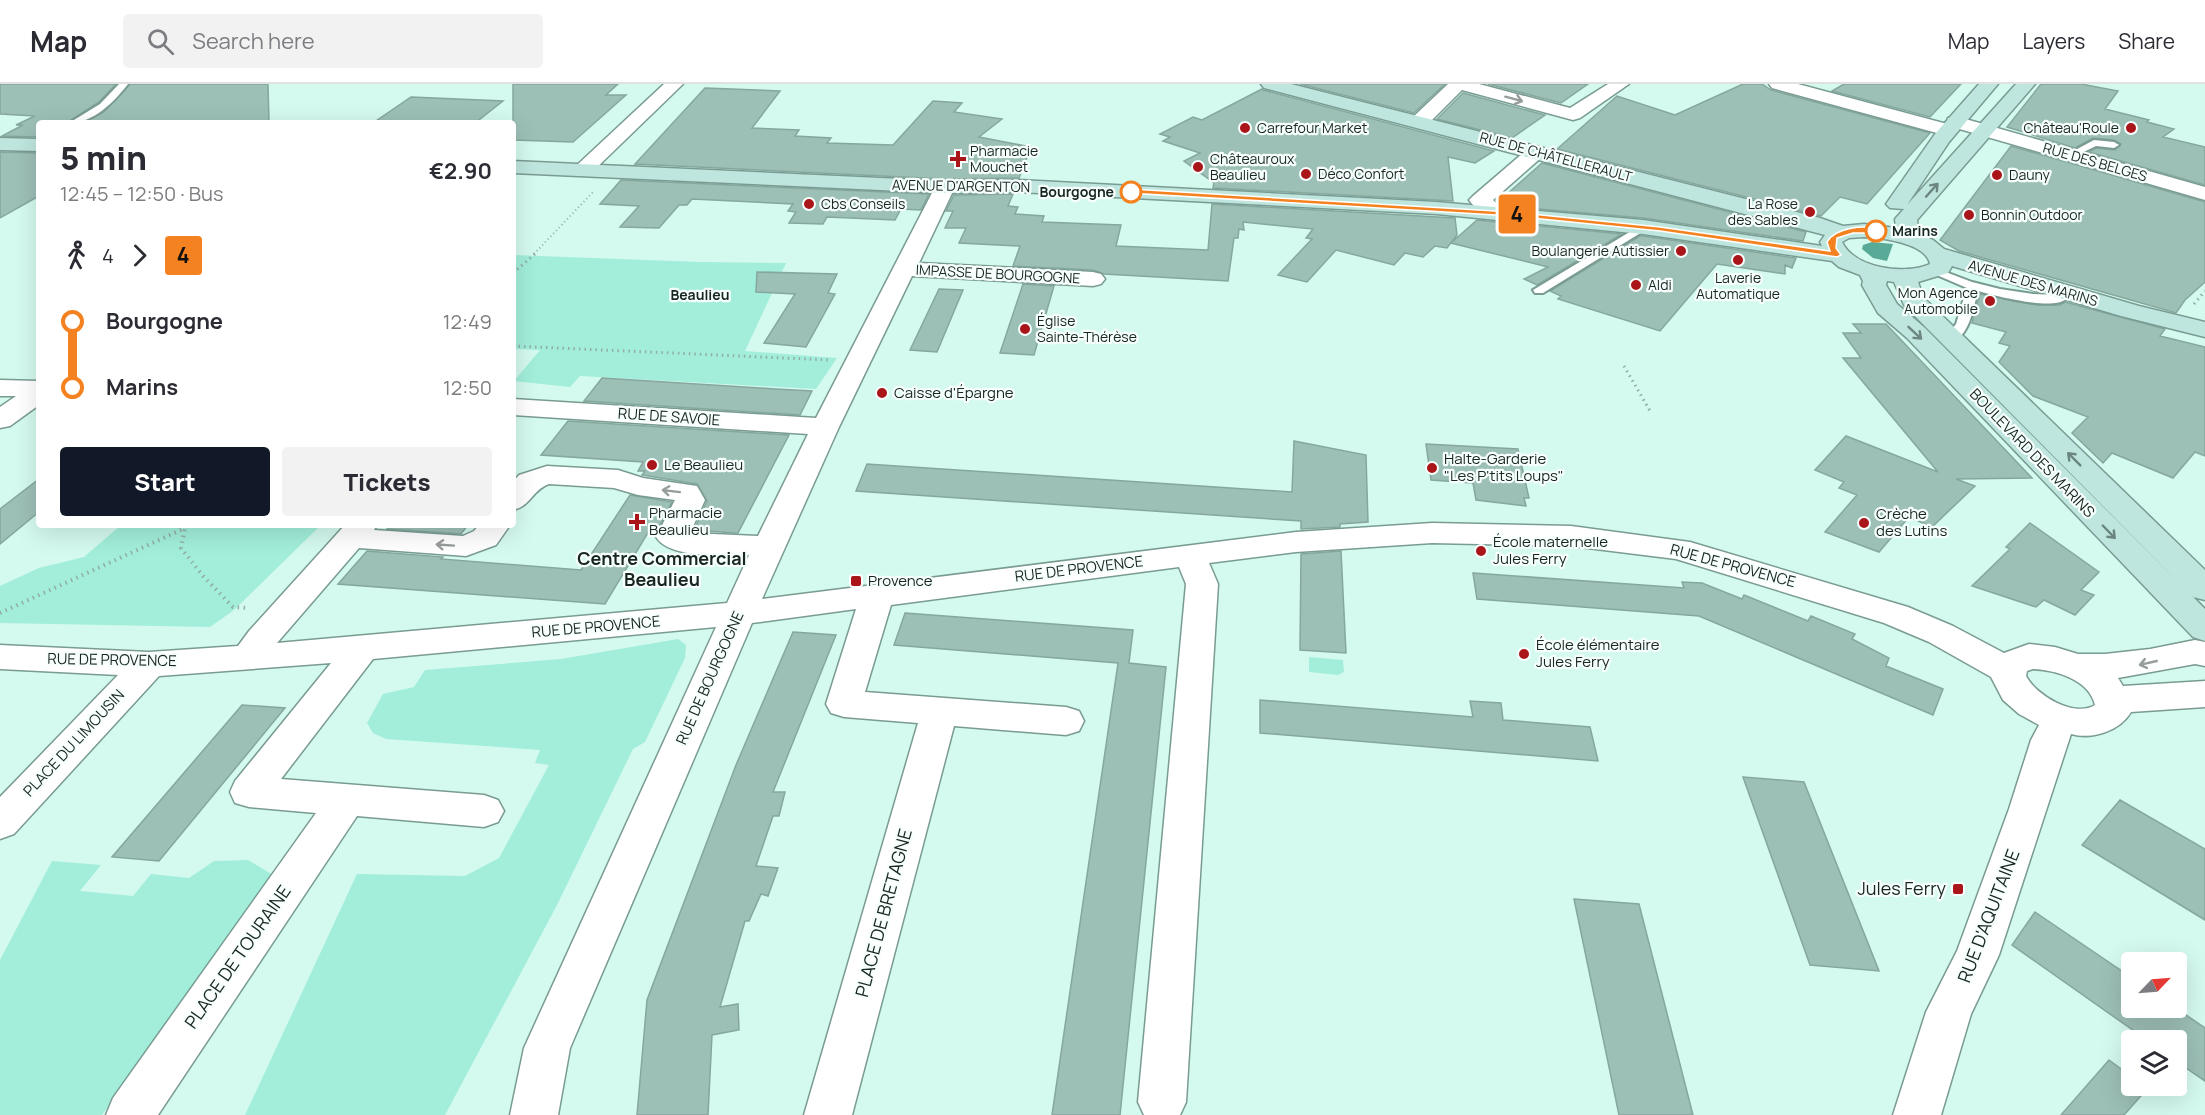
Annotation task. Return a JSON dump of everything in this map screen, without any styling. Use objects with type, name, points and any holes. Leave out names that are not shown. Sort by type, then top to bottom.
[{"type":"main road","name":"RUE DE CHÂTELLERAULT","points":[[1270,84],[1812,223],[1839,244]]},
{"type":"main road","points":[[1839,244],[1877,231],[1887,223],[1891,213],[1952,126],[1989,84]]},
{"type":"main road","points":[[1908,238],[1906,219],[2026,84]]},
{"type":"main road","points":[[0,144],[36,144]]},
{"type":"main road","name":"AVENUE D'ARGENTON","points":[[516,167],[945,187],[1030,186],[1495,212],[1643,227],[1803,251],[1839,244]]},
{"type":"main road","points":[[1877,231],[1908,238],[1938,267]]},
{"type":"main road","points":[[1839,244],[1869,270],[1904,276],[1938,267]]},
{"type":"main road","name":"AVENUE DES MARINS","points":[[1938,267],[2060,298],[2130,311],[2200,320]]},
{"type":"main road","name":"AVENUE DES MARINS","points":[[1938,267],[2130,311]]},
{"type":"main road","name":"BOULEVARD DES MARINS","points":[[1869,270],[1875,281],[1874,285],[1887,308],[1916,333],[2205,629]]},
{"type":"main road","name":"BOULEVARD DES MARINS","points":[[1904,276],[1912,300],[2205,589]]},
{"type":"street","points":[[583,170],[674,84]]},
{"type":"street","points":[[1419,122],[1458,84],[1573,114],[1620,84]]},
{"type":"street","name":"RUE DES BELGES","points":[[1778,84],[1952,126],[1985,131],[2205,194]]},
{"type":"street","points":[[1495,212],[1480,200],[1536,152]]},
{"type":"street","name":"RUE DE BOURGOGNE","points":[[534,1115],[547,1048],[738,614],[825,427],[945,187]]},
{"type":"street","name":"IMPASSE DE BOURGOGNE","points":[[904,269],[1093,279]]},
{"type":"street","points":[[0,388],[36,391]]},
{"type":"street","points":[[0,420],[36,393]]},
{"type":"street","name":"RUE DE SAVOIE","points":[[516,407],[825,427]]},
{"type":"street","points":[[516,497],[529,480],[547,474],[618,479],[638,486],[686,492],[690,500],[672,537],[680,542],[769,546]]},
{"type":"street","points":[[248,658],[285,611],[356,532],[466,546],[485,538],[493,528]]},
{"type":"street","name":"RUE DE PROVENCE","points":[[0,657],[149,664],[248,658],[738,614],[1296,542],[1432,533],[1571,537],[1679,549],[1896,615],[1941,634],[1993,665],[2007,670]]},
{"type":"street","points":[[1162,1102],[1202,584],[1190,555]]},
{"type":"street","points":[[877,596],[844,704],[1066,721]]},
{"type":"street","points":[[362,648],[249,792],[484,811]]},
{"type":"street","points":[[2075,666],[2093,668],[2132,666],[2195,652],[2205,654]]},
{"type":"street","points":[[2029,656],[2059,660],[2075,666],[2099,682],[2113,700],[2114,710],[2108,718],[2096,722],[2079,722],[2061,718],[2043,711],[2015,691],[2008,680],[2007,670],[2010,663],[2018,658],[2029,656]]},
{"type":"street","name":"PLACE DU LIMOUSIN","points":[[0,823],[149,664]]},
{"type":"street","points":[[2113,700],[2205,694]]},
{"type":"street","name":"PLACE DE BRETAGNE","points":[[828,1115],[940,711]]},
{"type":"street","name":"RUE D'AQUITAINE","points":[[1917,1115],[1949,1012],[1977,955],[2029,809],[2050,740],[2061,718]]},
{"type":"street","name":"PLACE DE TOURAINE","points":[[130,1115],[347,800]]},
{"type":"lane","points":[[79,120],[103,106],[124,84]]},
{"type":"lane","points":[[2071,156],[2094,143],[2114,145]]},
{"type":"lane","points":[[1539,290],[1643,227]]},
{"type":"lane","points":[[1938,267],[1959,283],[2041,300],[2060,298]]},
{"type":"lane","points":[[1951,338],[1962,325],[1974,286]]},
{"type":"path","points":[[516,271],[612,171]]},
{"type":"path","points":[[2200,320],[2193,304],[2205,291]]},
{"type":"path","points":[[516,346],[857,362]]},
{"type":"path","points":[[1624,366],[1650,411]]},
{"type":"path","points":[[0,613],[182,528]]},
{"type":"path","points":[[186,528],[181,548],[202,576],[233,607],[285,611]]},
{"type":"shaded area","points":[[1872,242],[1893,244],[1887,261],[1873,258],[1862,249],[1863,245]]},
{"type":"shaded area","points":[[516,255],[786,263],[745,351],[837,358],[816,389],[580,376],[570,387],[516,381],[540,350],[516,349]]},
{"type":"shaded area","points":[[118,528],[318,528],[234,610],[210,627],[0,623],[0,586],[39,568],[84,557]]},
{"type":"shaded area","points":[[678,639],[686,645],[685,658],[645,742],[633,749],[557,905],[445,1115],[245,1115],[357,874],[465,876],[499,858],[549,765],[535,763],[540,750],[386,739],[373,733],[367,723],[383,694],[414,687],[425,670],[561,659]]},
{"type":"shaded area","points":[[1309,657],[1343,660],[1344,672],[1338,675],[1309,672]]},
{"type":"shaded area","points":[[248,860],[278,878],[102,1115],[0,1115],[0,960],[52,861],[101,865],[80,891],[133,896],[151,874],[189,878],[214,861]]},
{"type":"building","points":[[0,84],[116,84],[99,102],[72,120],[36,120],[36,137],[2,136],[23,125],[16,125],[35,116],[0,114]]},
{"type":"building","points":[[130,84],[268,84],[269,120],[89,120],[104,112]]},
{"type":"building","points":[[513,84],[618,84],[606,95],[626,95],[573,142],[516,140],[516,120],[513,120]]},
{"type":"building","points":[[1300,84],[1445,84],[1414,113]]},
{"type":"building","points":[[1488,84],[1588,84],[1561,103]]},
{"type":"building","points":[[1743,84],[1762,84],[1771,90],[1930,133],[1867,204],[1840,197],[1821,216],[1557,149],[1617,96],[1675,115]]},
{"type":"building","points":[[1844,84],[1961,84],[1930,117],[1832,91]]},
{"type":"building","points":[[2041,84],[2081,84],[2118,91],[2105,109],[2174,129],[2163,137],[2205,147],[2205,185],[2089,152],[2096,148],[2115,150],[2121,144],[2114,140],[2093,138],[2075,148],[2007,127]]},
{"type":"building","points":[[705,88],[780,91],[752,128],[799,130],[795,136],[831,138],[827,143],[893,145],[933,101],[962,103],[954,112],[1002,119],[979,137],[1031,147],[1019,178],[945,179],[635,164]]},
{"type":"building","points":[[1262,89],[1494,151],[1475,163],[1448,157],[1453,201],[1213,188],[1214,183],[1184,161],[1200,153],[1163,141],[1170,137],[1160,134],[1193,117],[1202,120]]},
{"type":"building","points":[[1463,93],[1545,115],[1512,138],[1437,119]]},
{"type":"building","points":[[411,97],[503,101],[479,120],[377,120]]},
{"type":"building","points":[[2011,146],[2205,202],[2205,282],[2185,300],[2176,313],[1959,251],[1940,240]]},
{"type":"building","points":[[0,152],[36,153],[36,198],[0,218]]},
{"type":"building","points":[[1542,163],[1806,232],[1803,241],[1643,218],[1502,206],[1498,202]]},
{"type":"building","points":[[621,180],[929,194],[921,210],[901,209],[895,220],[827,217],[823,224],[789,223],[796,212],[788,211],[793,204],[692,199],[687,205],[679,205],[659,228],[620,227],[639,206],[600,204]]},
{"type":"building","points":[[1013,194],[1008,206],[1018,207],[1015,214],[1044,216],[1042,222],[1121,225],[1116,246],[1208,250],[1212,204],[1455,218],[1457,235],[1447,248],[1435,246],[1423,257],[1405,253],[1394,265],[1336,250],[1307,282],[1278,275],[1312,239],[1306,238],[1313,229],[1243,222],[1244,230],[1239,229],[1238,238],[1234,238],[1228,281],[1013,266],[1020,246],[959,243],[966,228],[945,228],[953,211],[946,211],[954,195]]},
{"type":"building","points":[[1477,220],[1622,234],[1537,285],[1524,279],[1548,267],[1451,243]]},
{"type":"building","points":[[1640,236],[1796,258],[1792,268],[1785,265],[1785,274],[1717,264],[1660,331],[1558,299],[1561,296],[1550,291]]},
{"type":"building","points":[[757,272],[837,274],[828,293],[835,294],[806,347],[764,343],[795,294],[756,292]]},
{"type":"building","name":"Église Sainte-Thérèse","points":[[1023,284],[1054,286],[1034,355],[1000,353]]},
{"type":"building","points":[[939,289],[963,290],[937,352],[910,350]]},
{"type":"building","points":[[1980,294],[2037,305],[2060,305],[2065,302],[2165,329],[2160,336],[2205,347],[2205,456],[2195,452],[2173,478],[2112,453],[2103,463],[2072,433],[2088,417],[2033,396],[1999,362],[2010,346],[1999,343],[2006,332],[1972,323]]},
{"type":"building","points":[[1853,324],[1886,324],[2032,478],[1956,479],[1975,486],[1932,527],[1909,517],[1879,552],[1825,532],[1857,495],[1839,488],[1844,482],[1815,470],[1846,436],[1938,472],[1843,358],[1861,358],[1843,333],[1861,333]]},
{"type":"building","points":[[602,378],[812,391],[800,415],[584,401]]},
{"type":"building","points":[[568,421],[789,435],[738,533],[735,533],[694,530],[707,501],[697,484],[642,475],[645,471],[638,471],[643,462],[541,455]]},
{"type":"building","points":[[1294,441],[1366,455],[1368,522],[1340,524],[1340,527],[1301,529],[1301,521],[856,491],[867,464],[1292,492]]},
{"type":"building","points":[[1426,444],[1518,449],[1529,498],[1524,498],[1526,506],[1476,500],[1473,483],[1431,480]]},
{"type":"building","points":[[36,481],[36,514],[0,544],[0,509]]},
{"type":"building","points":[[630,495],[672,502],[659,527],[652,526],[605,604],[338,584],[367,551],[581,570]]},
{"type":"building","points":[[2030,523],[2099,572],[2081,590],[2094,595],[2075,615],[2044,600],[2036,607],[1972,586],[2010,549],[2006,547]]},
{"type":"building","points":[[388,528],[466,528],[461,534]]},
{"type":"building","points":[[1341,551],[1346,653],[1300,650],[1301,554]]},
{"type":"building","points":[[1473,573],[1684,588],[1682,582],[1702,583],[1742,599],[1744,595],[1808,621],[1811,616],[1855,634],[1852,639],[1889,658],[1886,666],[1943,689],[1933,715],[1699,616],[1477,599]]},
{"type":"building","points":[[905,613],[1133,630],[1129,663],[1166,667],[1120,1115],[1052,1115],[1118,663],[894,645]]},
{"type":"building","points":[[793,632],[836,635],[773,792],[785,792],[779,816],[773,816],[756,866],[778,868],[768,896],[761,894],[749,921],[745,921],[720,1007],[738,1004],[739,1030],[712,1035],[708,1115],[637,1115],[647,1000],[736,765]]},
{"type":"building","points":[[1260,700],[1473,717],[1470,701],[1501,703],[1503,720],[1590,727],[1598,761],[1260,733]]},
{"type":"building","points":[[242,705],[285,708],[159,861],[112,857]]},
{"type":"building","points":[[1743,777],[1804,782],[1879,971],[1810,965]]},
{"type":"building","points":[[2120,800],[2205,849],[2205,920],[2082,845]]},
{"type":"building","points":[[1574,899],[1639,904],[1693,1115],[1619,1115]]},
{"type":"building","points":[[2035,912],[2121,971],[2121,1018],[2187,1018],[2187,1016],[2205,1028],[2205,1081],[2187,1069],[2187,1030],[2133,1030],[2012,945]]},
{"type":"building","points":[[2109,1060],[2121,1069],[2121,1096],[2141,1096],[2124,1115],[2061,1115]]},
{"type":"bus line","name":"4","points":[[1131,192],[1436,208],[1593,221],[1837,255],[1832,248],[1831,242],[1834,237],[1853,231],[1876,231]]},
{"type":"place","name":"Carrefour Market","points":[[1245,128]]},
{"type":"place","name":"Château'Roule","points":[[2131,128]]},
{"type":"place","name":"Pharmacie Mouchet","points":[[958,159]]},
{"type":"place","name":"Châteauroux Beaulieu","points":[[1198,167]]},
{"type":"place","name":"Déco Confort","points":[[1306,174]]},
{"type":"place","name":"Dauny","points":[[1997,175]]},
{"type":"place","name":"Bourgogne","points":[[1131,192]]},
{"type":"place","name":"Cbs Conseils","points":[[809,204]]},
{"type":"place","name":"La Rose des Sables","points":[[1810,212]]},
{"type":"place","name":"Bonnin Outdoor","points":[[1969,215]]},
{"type":"place","name":"Marins","points":[[1876,231]]},
{"type":"place","name":"Boulangerie Autissier","points":[[1681,251]]},
{"type":"place","name":"Laverie Automatique","points":[[1738,260]]},
{"type":"place","name":"Aldi","points":[[1636,285]]},
{"type":"place","name":"Mon Agence Automobile","points":[[1990,301]]},
{"type":"place","name":"Église Sainte-Thérèse","points":[[1025,329]]},
{"type":"place","name":"Caisse d'Épargne","points":[[882,393]]},
{"type":"place","name":"Le Beaulieu","points":[[652,465]]},
{"type":"place","name":"Halte-Garderie \"Les P'tits Loups\"","points":[[1432,468]]},
{"type":"place","name":"Pharmacie Beaulieu","points":[[637,522]]},
{"type":"place","name":"Crèche des Lutins","points":[[1864,523]]},
{"type":"place","name":"École maternelle Jules Ferry","points":[[1481,551]]},
{"type":"place","name":"Provence","points":[[856,581]]},
{"type":"place","name":"École élémentaire Jules Ferry","points":[[1524,654]]},
{"type":"place","name":"Jules Ferry","points":[[1958,889]]},
{"type":"district","name":"Beaulieu","points":[[700,295]]},
{"type":"district","name":"Centre Commercial Beaulieu","points":[[662,569]]}]
